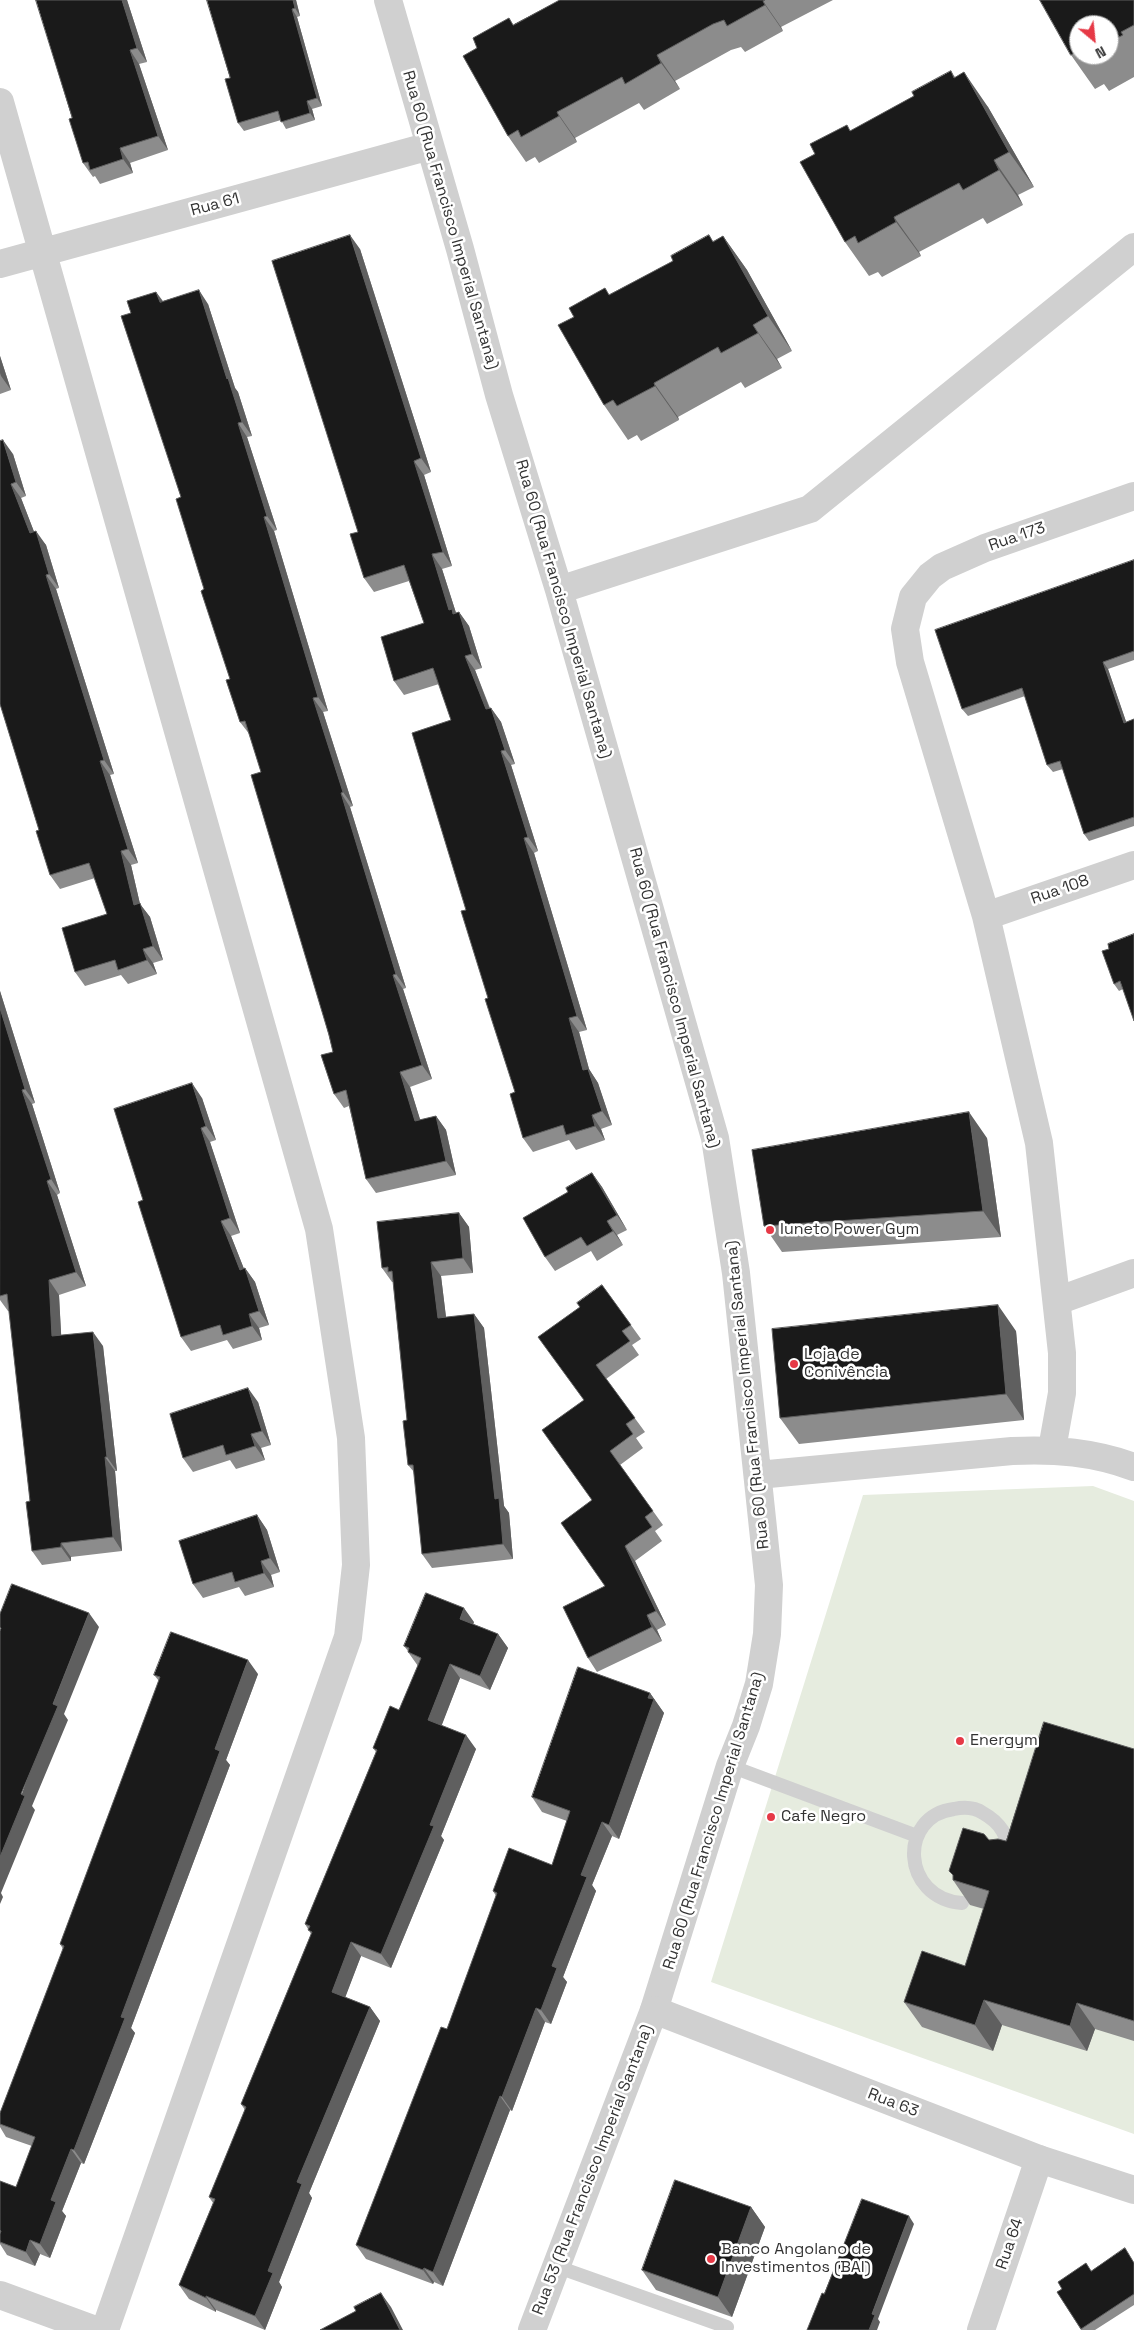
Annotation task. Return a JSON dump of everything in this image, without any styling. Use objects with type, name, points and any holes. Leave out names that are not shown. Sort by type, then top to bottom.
[{"type":"street","name":"Rua 60 (Rua Francisco Imperial Santana)","points":[[388,0],[499,395],[559,590],[715,1138],[736,1273],[769,1585],[767,1634],[759,1684],[746,1726],[730,1766],[654,2010]]},
{"type":"street","points":[[0,102],[319,1229],[351,1438],[356,1565],[348,1637],[105,2330]]},
{"type":"street","name":"Rua 61","points":[[0,264],[430,146]]},
{"type":"street","points":[[559,590],[810,509],[1134,247]]},
{"type":"street","name":"Rua 173","points":[[986,916],[910,662],[905,630],[913,597],[930,576],[955,560],[1134,496]]},
{"type":"street","name":"Rua 108","points":[[986,916],[1134,865]]},
{"type":"street","points":[[986,916],[1039,1143],[1057,1301],[1062,1393],[1052,1449]]},
{"type":"street","points":[[1057,1301],[1134,1273]]},
{"type":"street","points":[[758,1476],[1012,1451],[1052,1449],[1114,1460],[1134,1467]]},
{"type":"street","name":"Rua 63","points":[[654,2010],[1040,2158],[1134,2190]]},
{"type":"street","name":"Rua 53 (Rua Francisco Imperial Santana)","points":[[532,2330],[654,2010]]},
{"type":"street","name":"Rua 64","points":[[980,2330],[1040,2158]]},
{"type":"street","points":[[0,2295],[95,2330]]},
{"type":"lane","points":[[730,1766],[917,1836]]},
{"type":"lane","points":[[962,1903],[940,1898],[930,1891],[920,1878],[914,1854],[917,1836],[935,1815],[943,1810],[964,1807],[979,1810],[992,1818],[1002,1828],[1008,1842],[1010,1857]]},
{"type":"lane","points":[[555,2266],[727,2327]]},
{"type":"shaded area","name":"Energym","points":[[1093,1486],[1134,1501],[1134,2134],[711,1982],[863,1495]]},
{"type":"building","points":[[36,0],[122,0],[137,48],[130,50],[158,136],[120,148],[123,159],[90,170],[88,162],[83,163],[69,119],[72,118]]},
{"type":"building","points":[[207,0],[293,0],[295,8],[292,9],[317,98],[307,101],[310,113],[281,122],[278,111],[238,123],[225,79],[230,78]]},
{"type":"building","points":[[560,0],[765,0],[763,1],[765,5],[727,26],[724,20],[713,24],[657,55],[661,63],[625,84],[622,77],[557,112],[559,116],[521,137],[518,130],[508,136],[463,56],[477,48],[473,38],[509,18],[513,25]]},
{"type":"building","points":[[1040,0],[1134,0],[1134,25],[1121,32],[1123,35],[1119,37],[1119,15],[1069,15],[1069,51]]},
{"type":"building","points":[[951,71],[954,78],[964,72],[1009,152],[994,160],[999,170],[963,190],[959,183],[894,217],[896,222],[858,243],[855,236],[845,242],[800,162],[815,154],[810,144],[847,125],[850,131],[914,96],[912,92]]},
{"type":"building","points":[[350,235],[421,458],[414,461],[443,552],[432,554],[449,610],[452,609],[453,614],[459,612],[472,654],[465,656],[486,709],[491,708],[505,750],[501,751],[528,837],[524,838],[577,1016],[569,1018],[583,1070],[588,1069],[602,1111],[592,1115],[595,1126],[566,1135],[563,1125],[523,1138],[510,1094],[515,1092],[485,999],[488,998],[461,911],[466,910],[412,733],[451,720],[433,668],[394,681],[381,637],[424,623],[404,565],[364,578],[350,534],[358,532],[272,261]]},
{"type":"building","points":[[709,235],[713,242],[723,236],[768,316],[753,325],[758,333],[721,353],[718,347],[654,383],[655,386],[617,406],[613,400],[604,405],[558,325],[574,317],[569,308],[605,288],[609,295],[673,261],[671,256]]},
{"type":"building","points":[[199,290],[242,422],[238,423],[267,516],[264,517],[318,697],[313,698],[343,792],[341,793],[396,974],[393,975],[422,1065],[400,1072],[415,1121],[436,1116],[446,1161],[366,1179],[346,1090],[334,1094],[321,1055],[333,1052],[251,775],[261,772],[245,721],[240,722],[226,680],[230,679],[201,591],[204,589],[176,499],[181,497],[121,316],[131,313],[127,301],[156,292],[160,302]]},
{"type":"building","points":[[3,440],[16,482],[11,484],[30,533],[36,531],[49,574],[46,575],[104,760],[100,761],[128,849],[121,851],[134,905],[140,903],[153,946],[143,949],[147,960],[118,970],[115,960],[75,972],[62,928],[107,914],[89,863],[50,875],[36,831],[39,830],[0,704],[0,441]]},
{"type":"building","points":[[1134,560],[1134,651],[1103,662],[1124,723],[1134,719],[1134,817],[1084,834],[1060,761],[1047,765],[1022,688],[962,709],[935,630]]},
{"type":"building","points":[[1134,934],[1134,1021],[1120,981],[1114,984],[1102,951],[1109,949],[1108,944]]},
{"type":"building","points":[[0,1008],[25,1089],[22,1090],[51,1179],[47,1181],[76,1272],[49,1280],[52,1336],[93,1332],[107,1457],[105,1457],[113,1537],[61,1543],[61,1547],[32,1551],[26,1502],[30,1501],[7,1294],[0,1296]]},
{"type":"building","points":[[192,1083],[206,1126],[201,1128],[230,1218],[221,1221],[240,1270],[245,1268],[259,1311],[249,1314],[252,1326],[223,1335],[220,1325],[181,1337],[138,1202],[143,1200],[114,1109]]},
{"type":"building","points":[[969,1112],[983,1211],[764,1226],[752,1150]]},
{"type":"building","points":[[592,1173],[617,1215],[607,1221],[613,1231],[587,1246],[581,1237],[545,1257],[523,1218],[568,1192],[566,1188]]},
{"type":"building","points":[[459,1213],[463,1258],[431,1262],[438,1318],[474,1314],[495,1499],[499,1498],[503,1544],[422,1554],[413,1465],[408,1465],[403,1421],[407,1420],[392,1271],[388,1272],[388,1267],[382,1268],[377,1222]]},
{"type":"building","points":[[602,1285],[631,1325],[622,1331],[630,1341],[596,1365],[635,1418],[626,1424],[633,1434],[610,1451],[653,1511],[645,1517],[652,1527],[625,1546],[656,1611],[647,1615],[652,1627],[588,1658],[563,1607],[605,1586],[561,1523],[592,1500],[542,1430],[584,1400],[538,1337],[580,1307],[577,1303]]},
{"type":"building","points":[[998,1305],[1006,1394],[780,1418],[772,1329]]},
{"type":"building","points":[[248,1388],[262,1431],[251,1434],[255,1446],[226,1455],[223,1445],[183,1458],[170,1414]]},
{"type":"building","points":[[257,1515],[270,1558],[261,1561],[264,1573],[235,1582],[232,1572],[193,1584],[179,1541]]},
{"type":"building","points":[[12,1584],[89,1613],[53,1704],[58,1706],[21,1794],[25,1796],[0,1857],[0,1614]]},
{"type":"building","points":[[426,1593],[464,1608],[460,1619],[498,1634],[480,1676],[450,1664],[428,1720],[466,1735],[430,1825],[434,1826],[381,1954],[351,1942],[332,1992],[370,2007],[297,2182],[302,2184],[268,2271],[273,2273],[255,2316],[206,2296],[206,2298],[179,2285],[215,2199],[209,2197],[246,2107],[241,2104],[312,1932],[308,1930],[310,1926],[305,1924],[377,1750],[373,1748],[390,1706],[399,1710],[421,1658],[408,1652],[409,1648],[404,1646]]},
{"type":"building","points":[[171,1632],[248,1660],[215,1749],[220,1751],[121,2017],[125,2018],[74,2150],[71,2149],[51,2200],[56,2202],[40,2244],[30,2240],[26,2252],[0,2242],[0,2181],[16,2187],[35,2137],[0,2124],[0,2113],[64,1946],[60,1944],[160,1677],[154,1675]]},
{"type":"building","points":[[578,1667],[650,1693],[648,1698],[654,1699],[609,1825],[602,1822],[581,1875],[587,1877],[552,1966],[557,1968],[541,2010],[536,2008],[502,2097],[500,2096],[433,2272],[424,2268],[423,2270],[356,2245],[441,2027],[447,2029],[497,1893],[493,1891],[509,1848],[552,1865],[570,1811],[532,1797]]},
{"type":"building","points":[[1044,1722],[1134,1749],[1134,2021],[1077,2003],[1070,2026],[984,2000],[975,2025],[904,2002],[922,1951],[965,1966],[989,1891],[953,1880],[953,1875],[949,1871],[963,1828],[984,1834],[989,1840],[998,1839],[1006,1841]]},
{"type":"building","name":"Banco Angolano de Investimentos (BAI)","points":[[675,2180],[751,2207],[718,2297],[642,2270]]},
{"type":"building","points":[[862,2199],[909,2216],[872,2314],[875,2315],[869,2330],[807,2330],[822,2293],[824,2294]]},
{"type":"building","points":[[1125,2248],[1134,2263],[1134,2294],[1081,2329],[1057,2292],[1062,2289],[1058,2282],[1086,2263],[1091,2271]]},
{"type":"building","points":[[381,2293],[400,2330],[320,2330],[356,2311],[354,2307]]},
{"type":"place","name":"Iuneto Power Gym","points":[[770,1230]]},
{"type":"place","name":"Loja de Conivência","points":[[794,1364]]},
{"type":"place","name":"Energym","points":[[960,1741]]},
{"type":"place","name":"Cafe Negro","points":[[771,1817]]},
{"type":"place","name":"Banco Angolano de Investimentos (BAI)","points":[[711,2259]]}]
